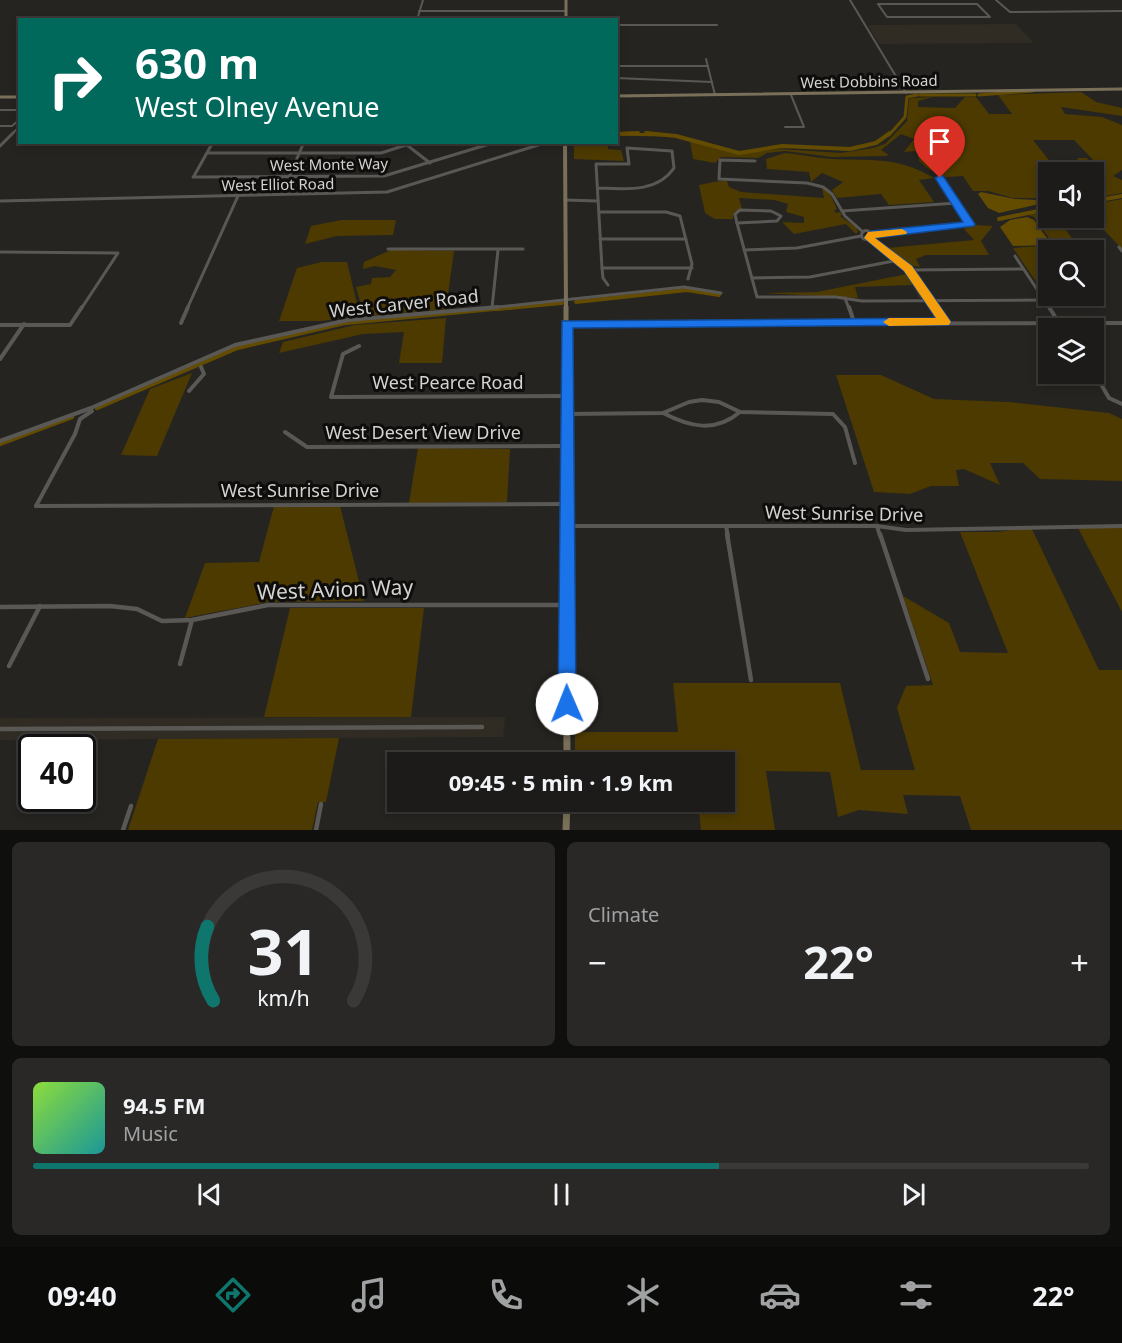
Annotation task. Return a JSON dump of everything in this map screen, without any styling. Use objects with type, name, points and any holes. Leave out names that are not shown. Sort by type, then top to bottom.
[{"type":"main road","name":"West Dobbins Road","points":[[618,96],[1122,89]]},
{"type":"street","points":[[417,18],[423,0]]},
{"type":"street","points":[[566,0],[566,18]]},
{"type":"street","points":[[850,0],[906,93]]},
{"type":"street","points":[[905,0],[908,4]]},
{"type":"street","points":[[996,0],[1006,10],[1122,11]]},
{"type":"street","points":[[878,4],[908,4],[977,4],[990,17],[887,17],[878,4]]},
{"type":"street","points":[[419,11],[566,11]]},
{"type":"street","points":[[618,25],[717,25]]},
{"type":"street","points":[[706,59],[715,95]]},
{"type":"street","points":[[618,66],[708,66]]},
{"type":"street","points":[[618,78],[712,82]]},
{"type":"street","points":[[785,127],[804,127],[791,94]]},
{"type":"street","points":[[0,98],[18,97]]},
{"type":"street","points":[[0,110],[18,110]]},
{"type":"street","points":[[0,126],[12,126],[18,121]]},
{"type":"street","points":[[0,146],[18,128]]},
{"type":"street","points":[[212,144],[207,153],[381,153],[405,144],[430,163]]},
{"type":"street","points":[[289,177],[303,144]]},
{"type":"street","name":"West Monte Way","points":[[207,153],[193,177],[384,176],[490,144]]},
{"type":"street","name":"West Elliot Road","points":[[0,201],[387,192],[542,144]]},
{"type":"street","points":[[564,144],[567,752]]},
{"type":"street","points":[[598,188],[644,187],[664,180],[674,168],[672,151],[627,148],[629,164],[596,164],[602,268],[603,278],[608,285]]},
{"type":"street","points":[[755,161],[720,160],[720,179],[814,184],[823,187],[832,194],[841,211],[909,270],[945,322]]},
{"type":"street","points":[[744,250],[797,248],[861,236],[965,227],[970,221],[940,178]]},
{"type":"street","points":[[181,323],[238,196]]},
{"type":"street","points":[[565,200],[598,200]]},
{"type":"street","points":[[841,211],[958,203]]},
{"type":"street","points":[[737,223],[777,221],[781,216],[771,211],[737,212],[737,223],[757,297],[930,301],[1038,300]]},
{"type":"street","points":[[599,212],[678,215],[683,221],[692,268],[688,279]]},
{"type":"street","points":[[861,236],[863,232]]},
{"type":"street","points":[[600,239],[687,239]]},
{"type":"street","points":[[1119,247],[1122,251]]},
{"type":"street","points":[[388,249],[523,249]]},
{"type":"street","points":[[492,308],[498,250]]},
{"type":"street","points":[[0,252],[118,253],[70,325],[0,325]]},
{"type":"street","points":[[1015,256],[1038,292]]},
{"type":"street","points":[[752,278],[810,277],[899,260]]},
{"type":"street","points":[[602,268],[692,268]]},
{"type":"street","points":[[909,270],[1023,269]]},
{"type":"street","name":"West Carver Road","points":[[0,441],[91,408],[236,345],[348,320],[566,301],[684,287],[721,293]]},
{"type":"street","points":[[845,298],[854,322]]},
{"type":"street","points":[[930,301],[938,322]]},
{"type":"street","points":[[932,310],[938,310]]},
{"type":"street","points":[[566,324],[1038,323]]},
{"type":"street","points":[[1104,323],[1122,323]]},
{"type":"street","points":[[0,360],[24,324]]},
{"type":"street","name":"West Pearce Road","points":[[359,346],[343,354],[331,396],[566,396]]},
{"type":"street","points":[[189,391],[204,374],[201,367]]},
{"type":"street","points":[[1101,384],[1109,398],[1122,404]]},
{"type":"street","points":[[566,414],[663,412],[689,402],[702,400],[719,402],[740,412],[840,416],[845,422],[846,439],[855,463]]},
{"type":"street","name":"West Sunrise Drive","points":[[92,411],[80,419],[75,434],[36,506],[565,504]]},
{"type":"street","points":[[663,412],[680,422],[697,427],[726,424],[740,412]]},
{"type":"street","name":"West Desert View Drive","points":[[285,432],[307,447],[566,446]]},
{"type":"street","points":[[726,525],[751,680]]},
{"type":"street","name":"West Sunrise Drive","points":[[566,526],[877,526],[906,530],[1122,526]]},
{"type":"street","points":[[877,526],[928,680]]},
{"type":"street","name":"West Avion Way","points":[[0,607],[110,606],[137,609],[162,621],[192,620],[268,605],[566,605]]},
{"type":"street","points":[[9,666],[40,606]]},
{"type":"street","points":[[180,664],[192,620]]},
{"type":"street","points":[[0,729],[482,727]]},
{"type":"street","points":[[316,830],[321,804]]},
{"type":"street","points":[[123,830],[131,806]]},
{"type":"street","points":[[566,830],[567,812]]},
{"type":"shaded area","points":[[1016,24],[1034,43],[879,44],[868,25]]},
{"type":"shaded area","points":[[1081,92],[1096,102],[1122,108],[1122,116],[1061,107],[1065,114],[1102,117],[1122,125],[1122,170],[1113,176],[1122,180],[1122,193],[1104,196],[1104,162],[1095,162],[1074,140],[1033,140],[1050,162],[1038,162],[1038,199],[1013,198],[988,191],[973,191],[963,176],[946,177],[928,169],[919,161],[917,151],[904,152],[914,139],[901,134],[881,150],[889,155],[886,156],[832,157],[785,151],[767,153],[758,158],[721,157],[715,163],[693,159],[690,141],[735,154],[780,149],[841,153],[885,144],[907,121],[909,99],[912,98],[933,97],[918,101],[918,107],[955,108],[965,97],[976,97],[989,114],[1012,114],[998,95]]},
{"type":"shaded area","points":[[574,144],[608,144],[608,149],[621,150],[624,161],[574,159]]},
{"type":"shaded area","points":[[785,153],[831,159],[884,161],[908,166],[934,178],[919,180],[934,202],[889,205],[881,194],[837,198],[832,190],[843,182],[822,173],[811,182],[809,172],[767,169],[766,159]]},
{"type":"shaded area","points":[[1077,158],[1087,158],[1090,162],[1080,162]]},
{"type":"shaded area","points":[[727,181],[729,187],[741,192],[824,198],[822,188],[830,194],[837,209],[834,210],[836,213],[840,212],[842,215],[840,216],[856,227],[858,232],[856,234],[846,224],[794,234],[782,222],[804,223],[804,217],[786,212],[788,204],[774,200],[739,198],[742,209],[734,212],[733,219],[715,219],[705,213],[699,185]]},
{"type":"shaded area","points":[[981,192],[1015,199],[1037,200],[1038,204],[999,213],[988,208],[978,194]]},
{"type":"shaded area","points":[[1122,199],[1122,249],[1104,230],[1066,230],[1073,240],[1050,240],[1042,228],[1104,228],[1104,202]]},
{"type":"shaded area","points":[[1038,214],[1038,223],[1034,217],[1028,215]]},
{"type":"shaded area","points":[[1027,217],[1034,220],[1048,240],[1038,240],[1038,245],[1013,246],[1000,227],[1010,220]]},
{"type":"shaded area","points":[[341,220],[396,220],[393,235],[337,236],[305,244],[311,226]]},
{"type":"shaded area","points":[[973,225],[993,226],[981,241],[989,255],[926,255],[916,259],[920,267],[906,263],[887,248],[974,240],[964,229]]},
{"type":"shaded area","points":[[1038,246],[1038,285],[1013,248]]},
{"type":"shaded area","points":[[391,250],[454,251],[446,309],[364,316],[356,287],[371,284],[372,278],[390,277],[396,270],[375,266],[363,269],[364,262]]},
{"type":"shaded area","points":[[322,262],[347,262],[360,316],[322,321],[279,321],[297,268]]},
{"type":"shaded area","points":[[907,274],[922,297],[920,298],[913,285],[855,287],[858,298],[761,293],[817,292]]},
{"type":"shaded area","points":[[446,318],[442,363],[399,363],[404,332],[363,334],[279,353],[283,342],[355,325]]},
{"type":"shaded area","points":[[192,373],[157,456],[121,455],[150,389]]},
{"type":"shaded area","points":[[836,375],[881,375],[934,399],[1009,402],[1109,413],[1122,419],[1122,481],[1040,479],[1023,463],[990,463],[1000,485],[964,469],[956,470],[959,486],[931,486],[910,494],[874,492]]},
{"type":"shaded area","points":[[418,448],[510,449],[507,502],[409,503]]},
{"type":"shaded area","points":[[274,506],[340,506],[364,601],[269,602],[185,618],[205,563],[259,562]]},
{"type":"shaded area","points":[[1031,527],[1099,670],[1122,670],[1122,830],[971,830],[960,796],[903,795],[908,814],[859,810],[838,817],[830,772],[766,771],[775,830],[701,830],[699,812],[735,812],[735,752],[575,752],[575,732],[678,732],[673,683],[840,683],[861,770],[915,770],[897,708],[906,686],[933,685],[903,596],[949,623],[960,652],[1008,653],[960,532],[998,532]]},
{"type":"shaded area","points":[[1078,528],[1122,528],[1122,612]]},
{"type":"shaded area","points":[[290,608],[424,608],[411,717],[264,717]]},
{"type":"shaded area","points":[[505,717],[503,737],[96,739],[96,734],[18,734],[18,740],[0,740],[0,718]]},
{"type":"shaded area","points":[[339,738],[326,802],[318,802],[312,830],[128,830],[158,739]]},
{"type":"waterway","points":[[979,95],[1032,91]]},
{"type":"waterway","points":[[889,135],[905,117],[907,97],[917,95]]},
{"type":"waterway","points":[[920,95],[975,95]]},
{"type":"waterway","points":[[618,134],[638,133]]},
{"type":"waterway","points":[[646,133],[676,136],[739,153],[782,146],[850,149],[876,143],[890,133]]},
{"type":"waterway","points":[[618,134],[662,135]]},
{"type":"waterway","points":[[1104,199],[1122,196]]},
{"type":"waterway","points":[[999,219],[1038,211]]},
{"type":"waterway","points":[[576,302],[687,290],[719,295]]},
{"type":"waterway","points":[[497,309],[562,303]]},
{"type":"waterway","points":[[97,408],[237,348],[344,323],[513,307]]},
{"type":"waterway","points":[[0,444],[72,417]]},
{"type":"slow traffic","points":[[889,322],[945,322],[908,269],[869,238],[871,235],[902,232]]},
{"type":"route","points":[[567,704],[566,324],[945,322],[908,269],[869,238],[871,235],[965,227],[970,224],[940,178]]}]
